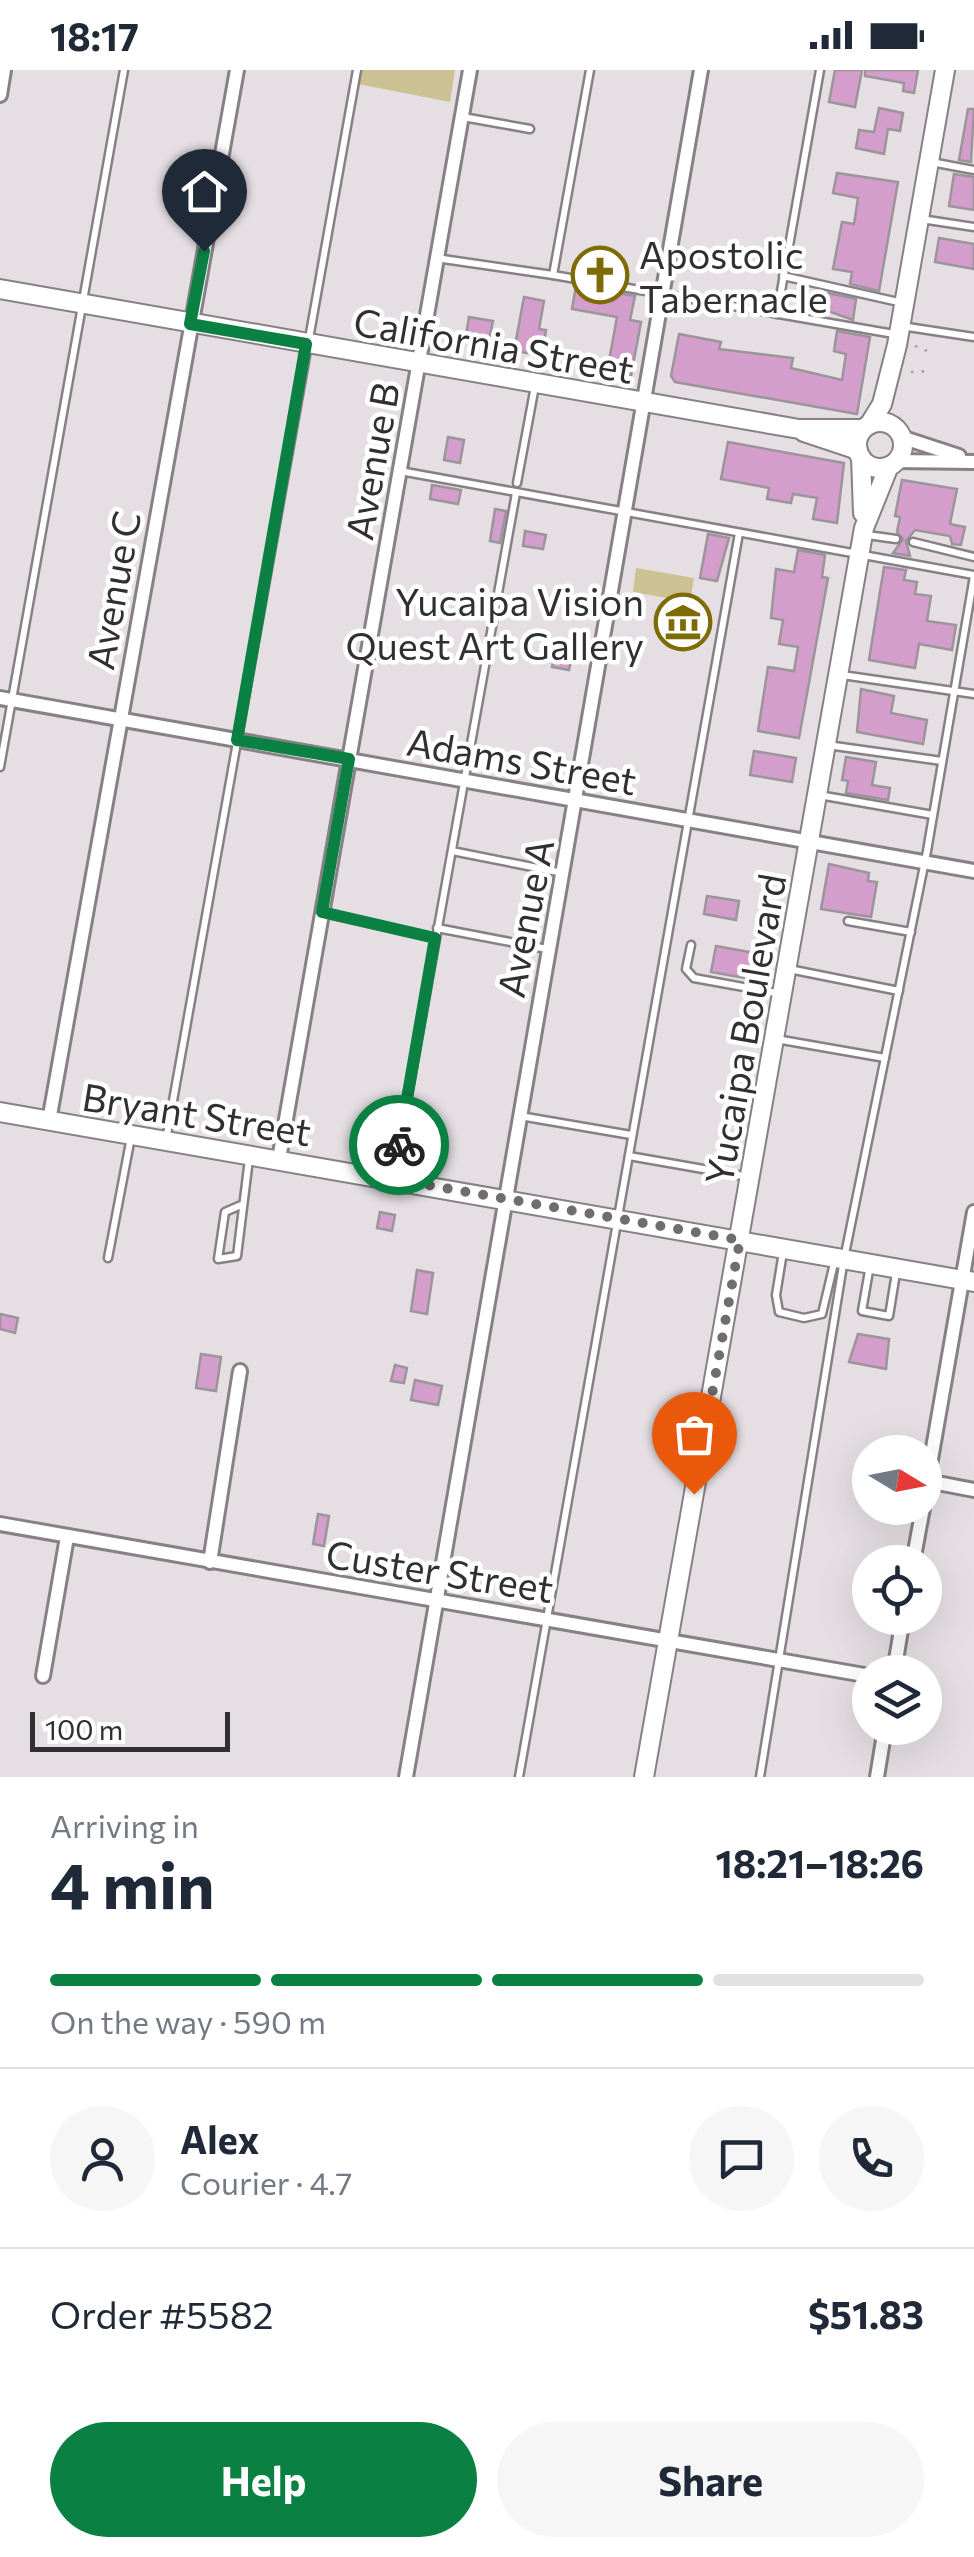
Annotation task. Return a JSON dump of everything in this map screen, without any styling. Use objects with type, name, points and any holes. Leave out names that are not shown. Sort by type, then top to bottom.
[{"type":"street","points":[[0,95],[4,70]]},
{"type":"street","name":"Avenue C","points":[[49,1121],[237,70]]},
{"type":"street","name":"Avenue B","points":[[279,1159],[470,70]]},
{"type":"street","name":"Avenue A","points":[[406,1777],[701,70]]},
{"type":"street","points":[[892,464],[902,450],[896,414],[905,304],[946,70]]},
{"type":"street","name":"California Street","points":[[0,290],[800,429],[866,427]]},
{"type":"street","points":[[903,338],[882,404],[866,427],[859,454],[873,466],[972,462]]},
{"type":"street","points":[[866,427],[890,424],[901,435],[972,462]]},
{"type":"street","name":"California Street","points":[[800,429],[859,454]]},
{"type":"street","name":"Yucaipa Boulevard","points":[[644,1777],[860,556],[863,531],[859,454]]},
{"type":"street","name":"Yucaipa Boulevard","points":[[863,531],[892,464]]},
{"type":"street","name":"Adams Street","points":[[6,699],[974,871]]},
{"type":"street","name":"Bryant Street","points":[[0,1112],[968,1281]]},
{"type":"street","points":[[937,1435],[968,1281],[974,1212]]},
{"type":"street","points":[[210,1562],[240,1371]]},
{"type":"street","points":[[942,1489],[974,1490]]},
{"type":"street","name":"Custer Street","points":[[0,1524],[852,1673]]},
{"type":"street","points":[[44,1676],[67,1537]]},
{"type":"street","points":[[876,1777],[881,1745]]},
{"type":"lane","points":[[0,767],[6,699],[124,70]]},
{"type":"lane","points":[[166,1142],[357,70]]},
{"type":"lane","points":[[553,275],[590,70]]},
{"type":"lane","points":[[776,314],[820,70]]},
{"type":"lane","points":[[462,117],[530,129]]},
{"type":"lane","points":[[930,162],[974,170]]},
{"type":"lane","points":[[920,219],[974,228]]},
{"type":"lane","points":[[436,258],[903,338],[974,337]]},
{"type":"lane","points":[[784,276],[905,304]]},
{"type":"lane","points":[[517,483],[535,385]]},
{"type":"lane","points":[[400,472],[974,575],[911,932],[840,1258],[760,1777]]},
{"type":"lane","points":[[393,1179],[516,493]]},
{"type":"lane","points":[[863,531],[896,539]]},
{"type":"lane","points":[[519,1777],[739,534]]},
{"type":"lane","points":[[913,542],[974,556]]},
{"type":"lane","points":[[838,675],[974,694]]},
{"type":"lane","points":[[826,745],[942,760]]},
{"type":"lane","points":[[818,795],[933,815]]},
{"type":"lane","points":[[452,851],[564,873]]},
{"type":"lane","points":[[322,912],[435,938]]},
{"type":"lane","points":[[848,921],[911,932]]},
{"type":"lane","points":[[437,928],[547,949]]},
{"type":"lane","points":[[691,946],[686,969],[694,978],[783,994]]},
{"type":"lane","points":[[787,969],[899,991]]},
{"type":"lane","points":[[775,1038],[885,1058]]},
{"type":"lane","points":[[519,1116],[632,1136]]},
{"type":"lane","points":[[108,1258],[132,1136]]},
{"type":"lane","points":[[241,1205],[226,1212],[218,1258],[237,1256],[250,1153]]},
{"type":"lane","points":[[628,1156],[750,1178]]},
{"type":"lane","points":[[784,1248],[776,1302],[779,1312],[791,1317],[822,1314],[840,1258]]},
{"type":"lane","points":[[870,1264],[862,1311],[889,1316],[897,1268]]},
{"type":"path","points":[[903,338],[932,353]]},
{"type":"path","points":[[911,372],[928,371]]},
{"type":"shaded area","points":[[361,70],[455,70],[450,102],[358,84]]},
{"type":"shaded area","points":[[636,568],[694,578],[690,602],[633,592]]},
{"type":"building","points":[[835,70],[862,70],[855,107],[829,102]]},
{"type":"building","points":[[865,70],[918,70],[914,93],[903,91],[904,83],[865,76]]},
{"type":"building","points":[[879,108],[903,113],[900,131],[888,129],[884,154],[856,148],[859,130],[874,132]]},
{"type":"building","points":[[968,109],[974,109],[971,162],[959,160]]},
{"type":"building","points":[[837,173],[898,182],[879,291],[850,284],[852,272],[833,269],[842,222],[854,224],[858,198],[833,193]]},
{"type":"building","points":[[954,174],[974,177],[974,210],[949,206]]},
{"type":"building","points":[[939,238],[974,244],[974,269],[935,262]]},
{"type":"building","points":[[576,286],[635,296],[630,320],[641,322],[631,376],[607,372],[617,317],[572,309]]},
{"type":"building","points":[[828,293],[856,299],[853,320],[825,310]]},
{"type":"building","points":[[524,297],[544,301],[539,329],[546,330],[543,350],[535,348],[534,354],[514,351]]},
{"type":"building","points":[[469,317],[493,321],[488,345],[465,341]]},
{"type":"building","points":[[837,331],[870,337],[857,414],[675,382],[671,376],[679,334],[721,342],[719,349],[793,358],[791,368],[842,380],[846,354],[834,351]]},
{"type":"building","points":[[448,437],[464,440],[460,463],[444,460]]},
{"type":"building","points":[[728,442],[844,463],[837,523],[813,519],[817,498],[793,494],[791,503],[767,499],[769,488],[721,479]]},
{"type":"building","points":[[902,480],[957,489],[950,524],[965,527],[961,545],[952,544],[950,536],[915,530],[906,541],[910,556],[893,553],[903,539],[897,532],[900,517],[895,516]]},
{"type":"building","points":[[432,485],[461,490],[458,504],[430,499]]},
{"type":"building","points":[[495,509],[506,511],[500,543],[490,541]]},
{"type":"building","points":[[525,531],[546,535],[543,549],[523,546]]},
{"type":"building","points":[[708,534],[729,538],[717,581],[700,578]]},
{"type":"building","points":[[798,550],[825,555],[822,577],[828,578],[799,738],[758,731],[768,667],[794,671],[798,647],[779,644],[783,620],[771,618],[776,569],[794,572]]},
{"type":"building","points":[[884,567],[906,570],[904,580],[917,582],[915,594],[931,596],[927,621],[956,625],[952,650],[919,644],[915,668],[869,660]]},
{"type":"building","name":"Yucaipa Vision Quest Art Gallery","points":[[670,608],[699,614],[697,627],[691,632],[667,627]]},
{"type":"building","points":[[555,652],[572,656],[569,670],[552,667]]},
{"type":"building","points":[[861,689],[894,696],[891,713],[927,720],[923,744],[857,732]]},
{"type":"building","points":[[754,751],[796,758],[792,782],[750,775]]},
{"type":"building","points":[[846,757],[876,762],[872,785],[890,788],[888,800],[846,793],[848,781],[842,780]]},
{"type":"building","points":[[829,864],[869,873],[868,881],[877,882],[871,917],[821,909]]},
{"type":"building","points":[[707,896],[739,901],[736,920],[704,914]]},
{"type":"building","points":[[716,946],[755,953],[751,979],[711,972]]},
{"type":"building","points":[[380,1212],[395,1215],[392,1231],[377,1228]]},
{"type":"building","points":[[417,1270],[433,1273],[427,1314],[411,1311]]},
{"type":"building","points":[[0,1314],[18,1318],[15,1333],[0,1329]]},
{"type":"building","points":[[858,1334],[889,1339],[886,1369],[849,1362]]},
{"type":"building","points":[[201,1354],[221,1357],[216,1391],[196,1388]]},
{"type":"building","points":[[395,1365],[407,1368],[404,1383],[391,1381]]},
{"type":"building","points":[[415,1380],[442,1386],[438,1405],[411,1400]]},
{"type":"building","points":[[318,1514],[329,1516],[324,1546],[313,1544]]},
{"type":"way so far","points":[[399,1145],[393,1179],[740,1240],[694,1494]]},
{"type":"place","name":"Apostolic Tabernacle","points":[[600,275]]},
{"type":"place","name":"Yucaipa Vision Quest Art Gallery","points":[[683,622]]},
{"type":"route","points":[[204,251],[190,324],[306,344],[237,740],[349,759],[322,912],[435,938],[399,1145]]}]
